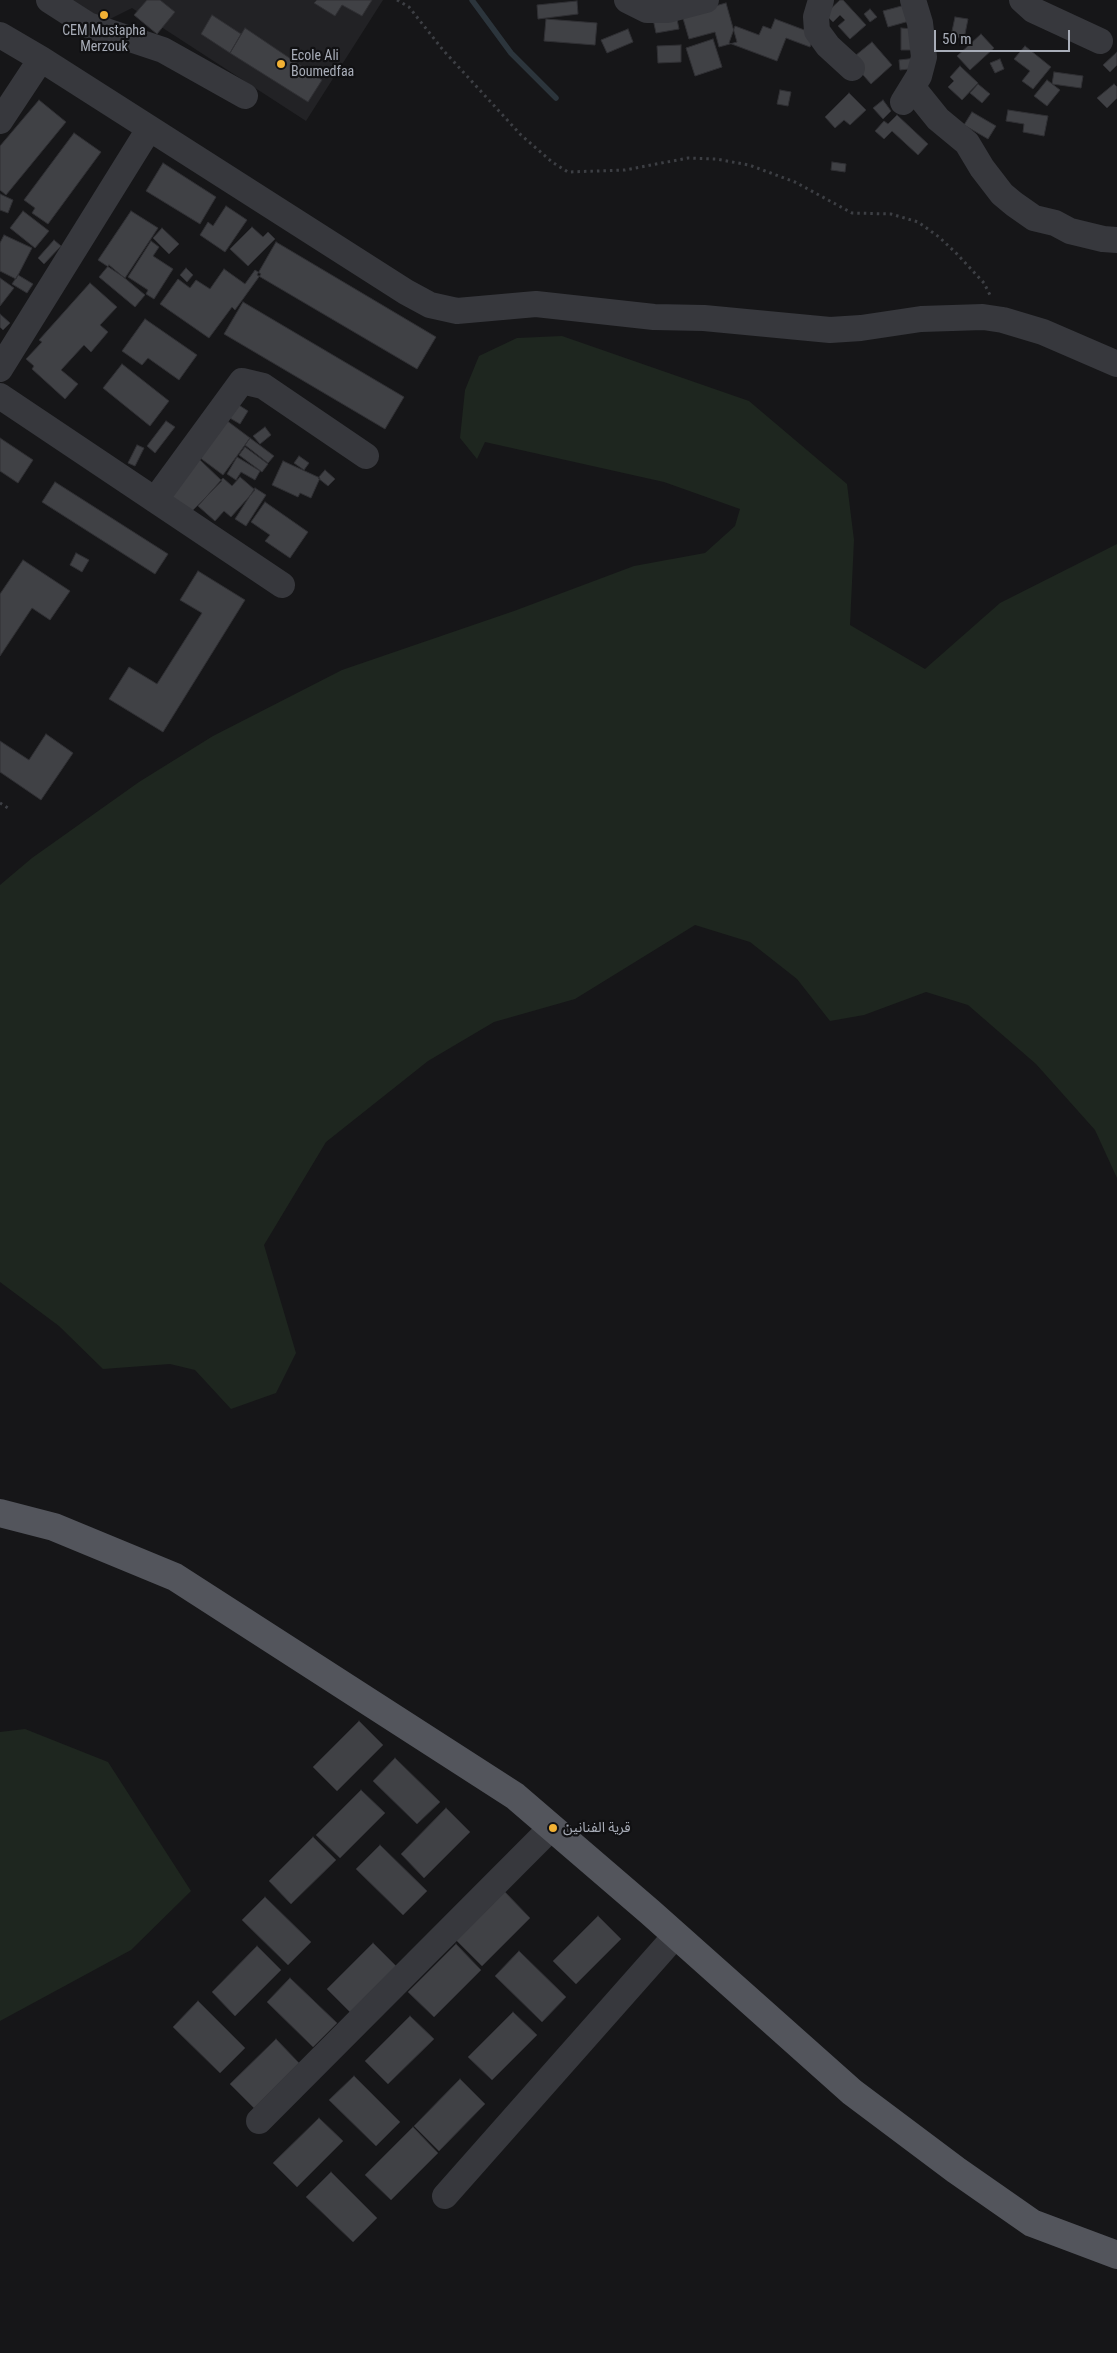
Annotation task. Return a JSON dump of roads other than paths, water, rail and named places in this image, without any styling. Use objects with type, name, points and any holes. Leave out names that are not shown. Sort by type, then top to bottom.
[{"type":"main road","points":[[0,1513],[54,1527],[175,1578],[515,1796],[676,1935],[852,2092],[956,2170],[1032,2223],[1117,2255]]},
{"type":"street","points":[[49,0],[88,25],[163,50],[245,96]]},
{"type":"street","points":[[627,0],[647,10],[668,10],[706,0]]},
{"type":"street","points":[[821,0],[816,17],[817,30],[828,46],[852,68]]},
{"type":"street","points":[[913,0],[920,23],[924,57],[922,69],[908,95],[967,143],[982,168],[1002,194],[1034,218],[1054,223],[1070,231],[1102,239],[1117,240]]},
{"type":"street","points":[[1022,0],[1033,10],[1100,41]]},
{"type":"street","points":[[0,35],[41,59],[406,292],[430,305],[458,311],[536,304],[654,317],[704,318],[830,330],[861,328],[921,319],[983,317],[1003,320],[1043,332],[1117,364]]},
{"type":"street","points":[[0,121],[41,59]]},
{"type":"street","points":[[0,369],[149,129]]},
{"type":"street","points":[[155,500],[242,381],[263,386],[366,456]]},
{"type":"street","points":[[0,396],[282,585]]},
{"type":"street","points":[[259,2121],[552,1827]]},
{"type":"street","points":[[445,2196],[676,1935]]},
{"type":"waterway","points":[[472,0],[511,53],[556,98]]},
{"type":"place","name":"CEM Mustapha Merzouk","points":[[104,15]]},
{"type":"place","name":"Ecole Ali Boumedfaa","points":[[281,64]]},
{"type":"place","name":"قرية الفنانين","points":[[553,1828]]}]
